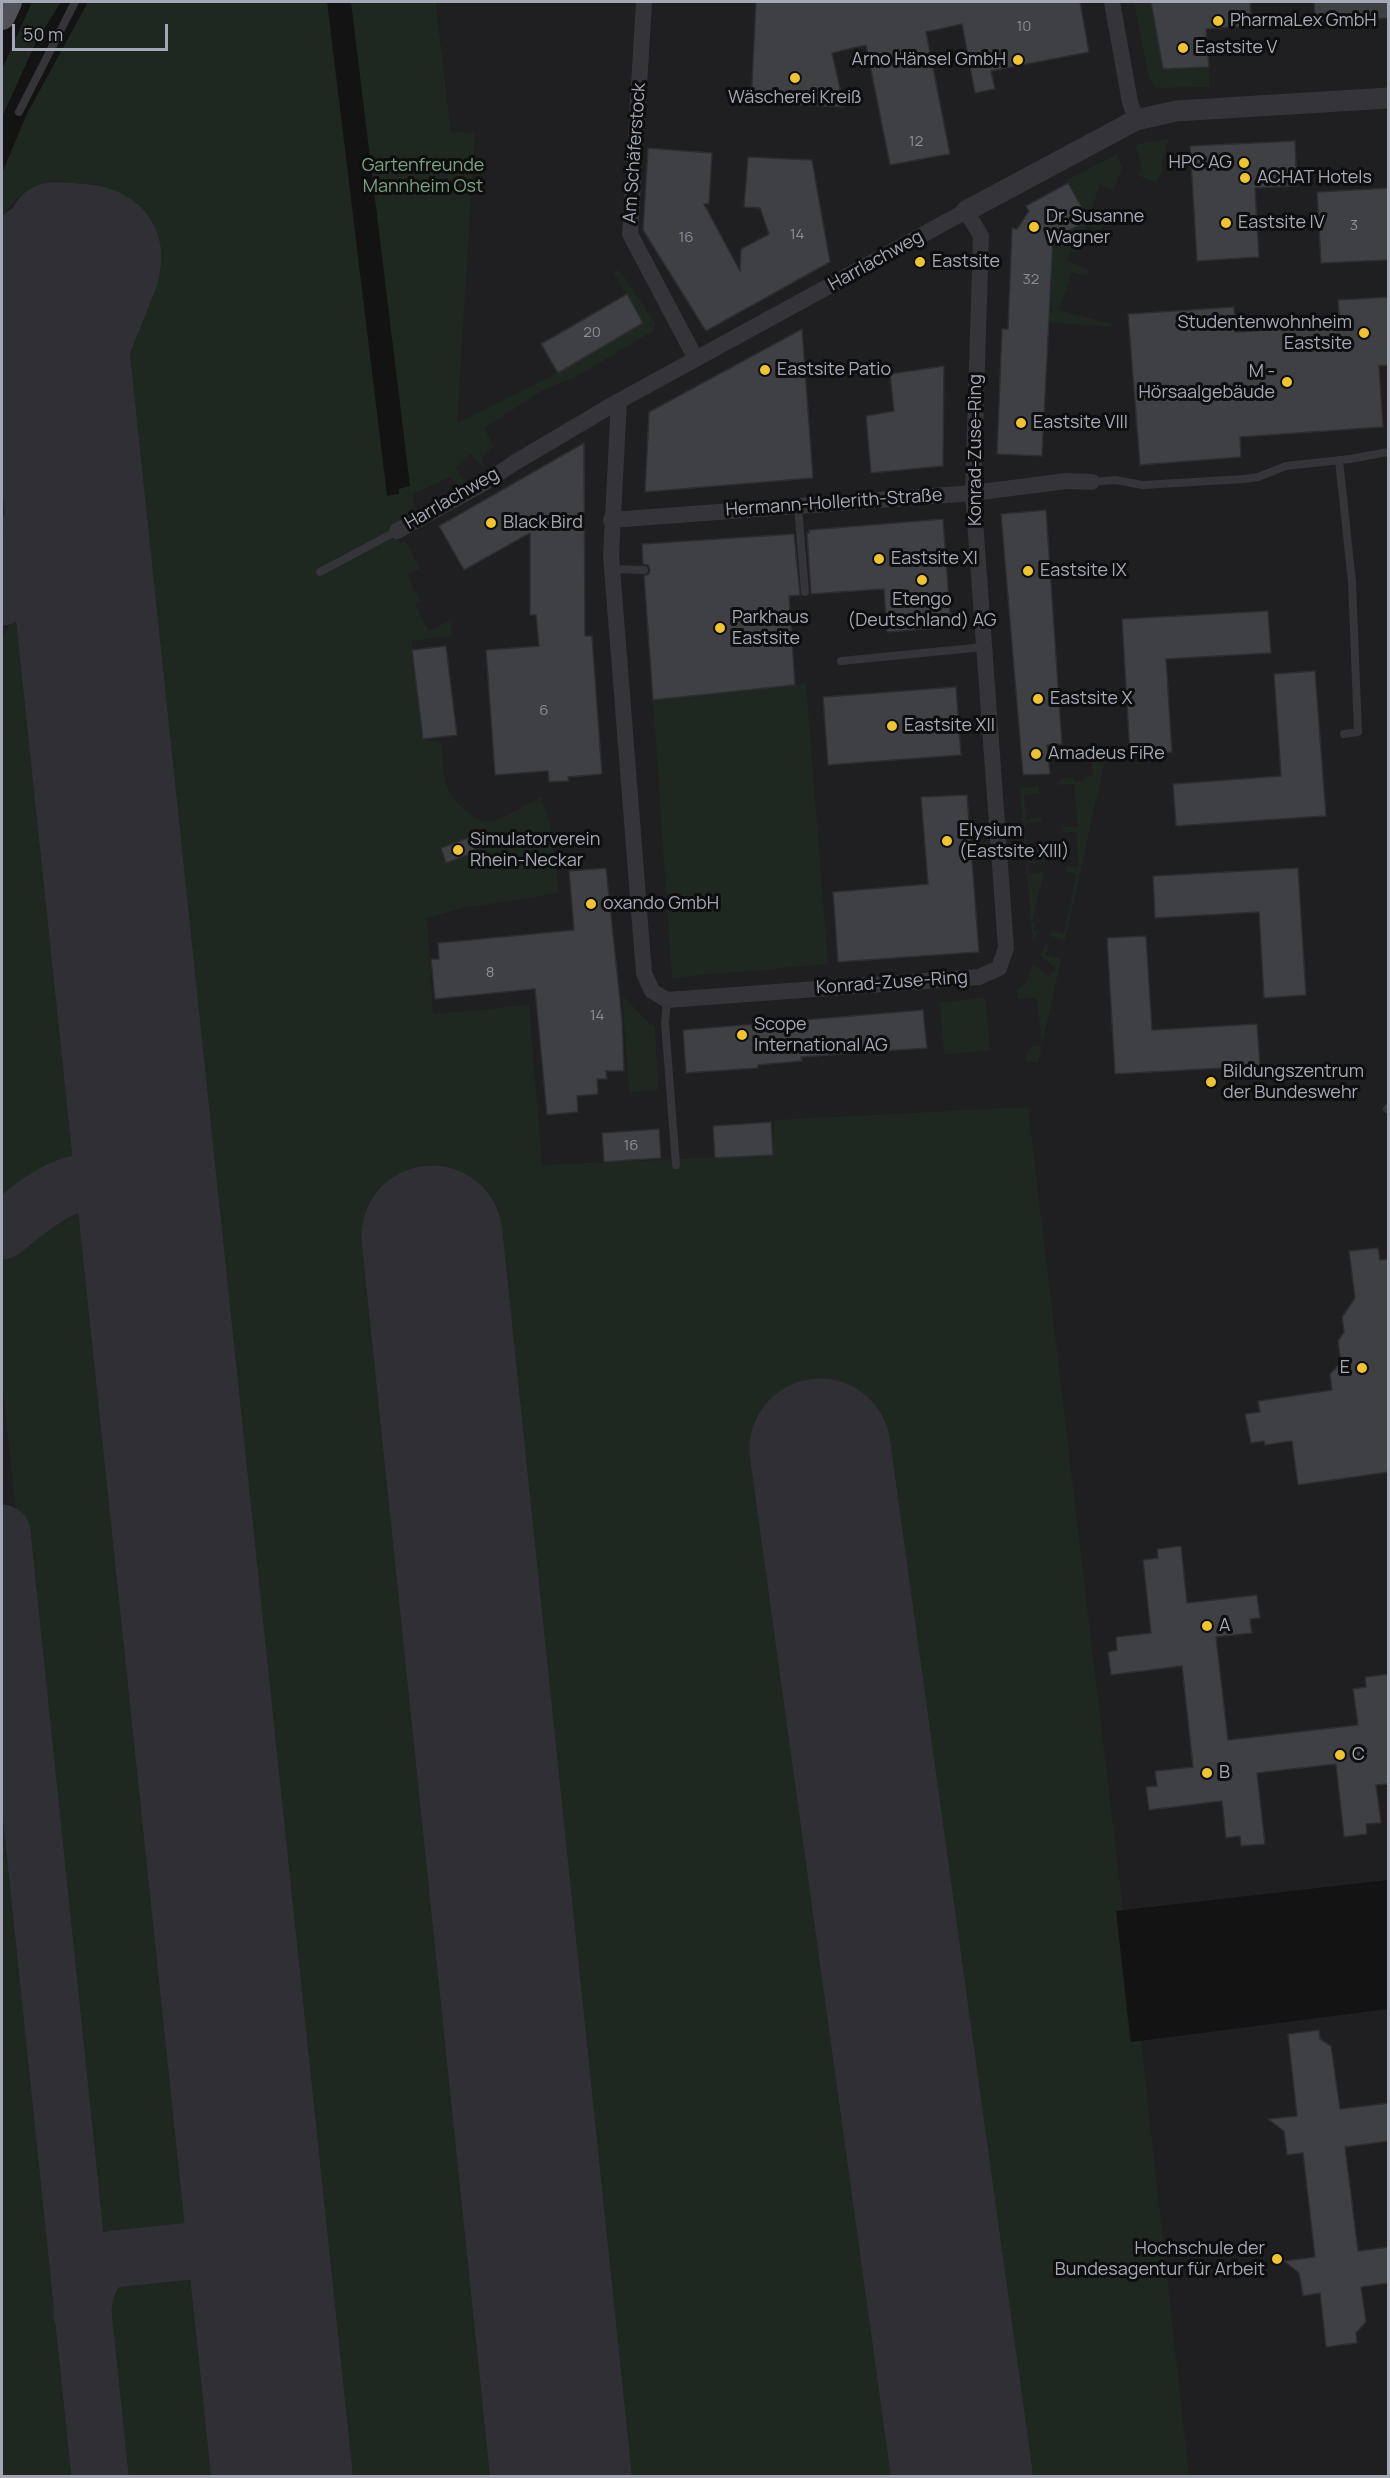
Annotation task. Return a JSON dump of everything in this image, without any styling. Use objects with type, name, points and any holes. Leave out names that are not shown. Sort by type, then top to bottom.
[{"type":"main road","points":[[2,17],[9,2]]},
{"type":"street","name":"Am Schäferstock","points":[[644,2],[630,234],[696,359]]},
{"type":"street","points":[[1112,2],[1130,102],[1136,120]]},
{"type":"street","name":"Harrlachweg","points":[[397,531],[486,482],[619,400],[1136,120],[1176,111],[1389,98]]},
{"type":"street","name":"Konrad-Zuse-Ring","points":[[667,1000],[979,977],[999,968],[1006,948],[973,493],[981,236],[966,211]]},
{"type":"street","points":[[619,400],[611,520],[612,569],[644,973],[652,991],[667,1000]]},
{"type":"street","name":"Hermann-Hollerith-Straße","points":[[611,520],[973,493],[1066,481],[1092,482]]},
{"type":"lane","points":[[19,112],[75,2]]},
{"type":"lane","points":[[1092,482],[1115,480],[1143,485],[1244,479],[1258,477],[1286,466],[1389,452]]},
{"type":"lane","points":[[1339,460],[1352,582],[1358,732],[1344,734]]},
{"type":"lane","points":[[798,506],[805,592]]},
{"type":"lane","points":[[320,572],[397,531]]},
{"type":"lane","points":[[612,569],[644,570]]},
{"type":"lane","points":[[842,661],[984,647]]},
{"type":"lane","points":[[667,1000],[666,1023],[676,1165]]},
{"type":"shaded area","points":[[88,2],[327,2],[387,496],[399,494],[399,489],[411,486],[475,133],[451,133],[436,2],[1388,2],[1388,1880],[1116,1911],[1131,2042],[1388,2009],[1388,2476],[2,2476],[2,173],[27,114]]},
{"type":"green space","points":[[32,2],[61,2],[37,40],[2,117],[2,69]]},
{"type":"green space","name":"Gartenfreunde Mannheim Ost","points":[[88,2],[327,2],[387,496],[399,494],[399,489],[410,486],[351,2],[436,2],[451,132],[475,133],[457,423],[558,373],[643,323],[613,271],[620,271],[656,324],[653,331],[574,378],[547,388],[484,428],[494,446],[481,458],[484,468],[471,454],[455,468],[466,482],[463,489],[450,477],[413,494],[415,515],[396,524],[400,544],[405,541],[420,568],[407,576],[421,601],[415,605],[429,631],[451,620],[452,636],[412,641],[423,739],[441,743],[444,774],[449,791],[466,811],[480,820],[488,821],[507,815],[541,797],[550,824],[559,893],[464,908],[427,918],[433,1014],[529,1005],[542,1165],[773,1155],[774,1120],[1028,1107],[1123,1910],[1116,1911],[1130,2042],[1141,2041],[1189,2476],[321,2476],[104,403],[154,250],[149,231],[135,211],[113,196],[100,194],[17,198],[6,211],[29,442],[25,486],[2,550],[2,173],[27,114]]},
{"type":"green space","points":[[1134,2],[1151,2],[1163,69],[1209,67],[1209,87],[1155,88],[1149,78]]},
{"type":"green space","points":[[1170,138],[1164,160],[1161,160],[1162,170],[1156,182],[1139,176],[1142,166],[1135,145]]},
{"type":"green space","points":[[1117,154],[1122,167],[1114,190],[1100,184],[1090,214],[1105,218],[1101,231],[1086,226],[1077,253],[1070,251],[1067,261],[1089,269],[1087,276],[1072,272],[1059,310],[1111,324],[1113,327],[1013,320],[1013,312],[1051,313],[1053,239],[1089,220],[1067,180]]},
{"type":"green space","points":[[25,611],[41,619],[48,635],[102,1136],[2,1208],[2,640],[12,619]]},
{"type":"green space","points":[[806,684],[828,964],[672,978],[653,700]]},
{"type":"green space","points":[[1107,751],[1065,940],[1050,936],[1052,931],[1064,934],[1077,874],[1065,871],[1066,867],[1078,866],[1077,832],[1063,832],[1062,827],[1078,827],[1074,784],[1059,785],[1060,779],[1073,777],[1074,781],[1084,781],[1084,776],[1093,776],[1091,754]]},
{"type":"green space","points":[[1039,786],[1039,793],[1024,795],[1026,819],[1041,817],[1042,822],[1025,824],[1027,848],[1043,848],[1045,862],[1028,864],[1029,873],[1044,872],[1032,922],[1035,923],[1033,930],[1038,932],[1033,943],[1026,861],[1037,861],[1036,851],[1025,852],[1020,788]]},
{"type":"green space","points":[[1048,942],[1046,955],[1061,959],[1042,1045],[1037,998],[1018,999],[1017,990],[1026,983],[1033,964],[1049,977],[1056,969],[1040,955]]},
{"type":"green space","points":[[622,995],[650,1024],[655,1026],[658,1090],[629,1092]]},
{"type":"green space","points":[[985,998],[990,1050],[944,1055],[940,1002]]},
{"type":"green space","points":[[1042,1046],[1038,1063],[1025,1061],[1029,1047]]},
{"type":"green space","points":[[70,1210],[85,1214],[97,1221],[113,1244],[213,2185],[207,2208],[195,2228],[179,2236],[148,2239],[125,2238],[106,2231],[92,2215],[88,2202],[2,1378],[2,1251],[42,1221]]},
{"type":"green space","points":[[2,1684],[85,2476],[2,2476]]},
{"type":"green space","points":[[189,2268],[214,2285],[226,2313],[243,2476],[116,2476],[100,2322],[103,2304],[109,2291],[118,2281],[130,2275],[143,2271]]},
{"type":"building","points":[[756,2],[1080,2],[1089,52],[991,71],[995,89],[975,93],[962,24],[926,32],[950,154],[890,165],[866,45],[832,53],[844,107],[751,103]]},
{"type":"building","name":"Eastsite V","points":[[1151,2],[1250,2],[1252,26],[1206,29],[1209,67],[1163,69]]},
{"type":"building","points":[[1314,2],[1389,2],[1389,18],[1315,22]]},
{"type":"building","name":"Eastsite IV","points":[[1295,141],[1297,186],[1255,188],[1259,257],[1197,261],[1190,146]]},
{"type":"building","points":[[648,148],[712,153],[709,204],[704,204],[740,271],[741,249],[769,234],[760,208],[744,207],[748,157],[812,160],[830,262],[706,331],[643,230]]},
{"type":"building","points":[[1068,183],[1089,220],[1053,239],[1042,456],[997,454],[1002,329],[1008,329],[1012,228],[1017,229],[1029,211],[1026,206]]},
{"type":"building","points":[[1389,188],[1389,260],[1321,263],[1317,192]]},
{"type":"building","points":[[627,294],[643,323],[558,373],[541,344]]},
{"type":"building","points":[[1389,297],[1389,365],[1379,366],[1383,427],[1240,437],[1241,457],[1140,465],[1128,314],[1234,307],[1235,332],[1340,326],[1338,300]]},
{"type":"building","name":"Eastsite Patio","points":[[802,329],[813,478],[645,492],[649,412]]},
{"type":"building","points":[[944,366],[943,466],[871,473],[866,416],[894,411],[890,374]]},
{"type":"building","points":[[584,443],[585,636],[592,636],[602,774],[568,777],[569,781],[549,782],[548,771],[495,775],[486,650],[539,646],[536,615],[530,615],[530,533],[464,570],[439,526]]},
{"type":"building","points":[[1046,510],[1062,744],[1047,745],[1050,774],[1023,775],[1001,514]]},
{"type":"building","name":"Eastsite XI","points":[[943,519],[951,627],[887,632],[884,589],[811,594],[807,533],[809,530]]},
{"type":"building","name":"Parkhaus Eastsite","points":[[794,534],[800,595],[789,596],[795,685],[653,700],[644,576],[649,574],[650,570],[648,565],[643,564],[642,544]]},
{"type":"building","points":[[1268,611],[1271,653],[1166,659],[1172,752],[1130,755],[1122,619]]},
{"type":"building","points":[[446,646],[457,735],[423,739],[412,650]]},
{"type":"building","points":[[1315,671],[1326,816],[1176,826],[1173,784],[1281,776],[1274,674]]},
{"type":"building","name":"Eastsite XII","points":[[956,687],[961,755],[828,765],[823,697]]},
{"type":"building","name":"Elysium (Eastsite XIII)","points":[[967,795],[979,952],[838,962],[833,892],[928,884],[921,797]]},
{"type":"building","name":"Simulatorverein Rhein-Neckar","points":[[470,837],[475,852],[446,863],[441,848]]},
{"type":"building","points":[[606,868],[622,1019],[624,1071],[606,1071],[607,1079],[597,1079],[598,1094],[577,1096],[578,1112],[547,1115],[535,989],[435,999],[431,959],[439,959],[438,943],[574,930],[569,871]]},
{"type":"building","points":[[1298,868],[1306,995],[1264,998],[1259,912],[1155,918],[1153,876]]},
{"type":"building","points":[[1146,936],[1152,1030],[1257,1024],[1260,1066],[1115,1074],[1107,938]]},
{"type":"building","points":[[923,1010],[927,1048],[801,1057],[802,1061],[758,1065],[758,1068],[686,1073],[683,1030]]},
{"type":"building","points":[[771,1122],[773,1155],[715,1158],[713,1126]]},
{"type":"building","points":[[659,1129],[661,1158],[604,1162],[602,1133]]},
{"type":"building","name":"E","points":[[1378,1248],[1380,1260],[1389,1259],[1389,1472],[1298,1485],[1292,1441],[1265,1445],[1264,1441],[1251,1443],[1245,1414],[1260,1412],[1258,1401],[1332,1390],[1330,1374],[1341,1362],[1338,1341],[1344,1332],[1342,1317],[1355,1298],[1349,1251]]},
{"type":"building","points":[[1181,1546],[1187,1603],[1257,1595],[1260,1618],[1250,1619],[1252,1633],[1216,1637],[1228,1740],[1358,1725],[1353,1689],[1366,1687],[1365,1677],[1389,1674],[1389,1784],[1376,1785],[1381,1823],[1366,1824],[1367,1834],[1344,1837],[1336,1764],[1257,1773],[1265,1844],[1241,1846],[1240,1836],[1226,1838],[1222,1801],[1149,1810],[1146,1787],[1157,1786],[1155,1771],[1193,1767],[1182,1666],[1111,1675],[1108,1652],[1117,1650],[1116,1637],[1151,1633],[1143,1560],[1158,1558],[1157,1549]]},
{"type":"building","points":[[1319,2030],[1320,2039],[1331,2046],[1340,2109],[1389,2103],[1389,2141],[1345,2147],[1358,2251],[1389,2247],[1389,2283],[1361,2287],[1366,2322],[1356,2333],[1357,2343],[1326,2347],[1320,2293],[1303,2296],[1299,2273],[1284,2261],[1315,2257],[1303,2153],[1287,2155],[1284,2131],[1268,2119],[1297,2116],[1288,2034]]},
{"type":"taxiway","points":[[2,597],[129,279],[132,264],[129,239],[123,229],[103,217],[90,213],[63,211],[46,213],[38,220],[35,238],[37,249],[50,268]]},
{"type":"taxiway","points":[[7,584],[24,570],[44,564],[53,565],[71,575],[78,585],[88,617]]},
{"type":"taxiway","points":[[2,1231],[57,1191],[88,1182],[104,1184],[124,1192],[141,1209],[149,1230],[156,1271]]},
{"type":"taxiway","points":[[2,1533],[100,2476]]},
{"type":"taxiway","points":[[82,2314],[87,2289],[93,2274],[98,2267],[113,2259],[230,2247],[249,2256],[256,2266],[262,2285]]},
{"type":"runway","points":[[50,268],[282,2476]]},
{"type":"runway","points":[[432,1236],[561,2476]]},
{"type":"runway","points":[[820,1449],[962,2476]]},
{"type":"place","name":"PharmaLex GmbH","points":[[1218,21]]},
{"type":"place","name":"Eastsite V","points":[[1183,48]]},
{"type":"place","name":"Arno Hänsel GmbH","points":[[1018,60]]},
{"type":"place","name":"Wäscherei Kreiß","points":[[795,78]]},
{"type":"place","name":"HPC AG","points":[[1244,163]]},
{"type":"place","name":"ACHAT Hotels","points":[[1245,178]]},
{"type":"place","name":"Eastsite IV","points":[[1226,223]]},
{"type":"place","name":"Dr. Susanne Wagner","points":[[1034,227]]},
{"type":"place","name":"Eastsite","points":[[920,262]]},
{"type":"place","name":"Studentenwohnheim Eastsite","points":[[1364,333]]},
{"type":"place","name":"Eastsite Patio","points":[[765,370]]},
{"type":"place","name":"M - Hörsaalgebäude","points":[[1287,382]]},
{"type":"place","name":"Eastsite VIII","points":[[1021,423]]},
{"type":"place","name":"Black Bird","points":[[491,523]]},
{"type":"place","name":"Eastsite XI","points":[[879,559]]},
{"type":"place","name":"Eastsite IX","points":[[1028,571]]},
{"type":"place","name":"Etengo (Deutschland) AG","points":[[922,580]]},
{"type":"place","name":"Parkhaus Eastsite","points":[[720,628]]},
{"type":"place","name":"Eastsite X","points":[[1038,699]]},
{"type":"place","name":"Eastsite XII","points":[[892,726]]},
{"type":"place","name":"Amadeus FiRe","points":[[1036,754]]},
{"type":"place","name":"Elysium (Eastsite XIII)","points":[[947,841]]},
{"type":"place","name":"Simulatorverein Rhein-Neckar","points":[[458,850]]},
{"type":"place","name":"oxando GmbH","points":[[591,904]]},
{"type":"place","name":"Scope International AG","points":[[742,1035]]},
{"type":"place","name":"Bildungszentrum der Bundeswehr","points":[[1211,1082]]},
{"type":"place","name":"E","points":[[1362,1368]]},
{"type":"place","name":"A","points":[[1207,1626]]},
{"type":"place","name":"C","points":[[1340,1755]]},
{"type":"place","name":"B","points":[[1207,1773]]},
{"type":"place","name":"Hochschule der Bundesagentur für Arbeit","points":[[1277,2259]]}]
